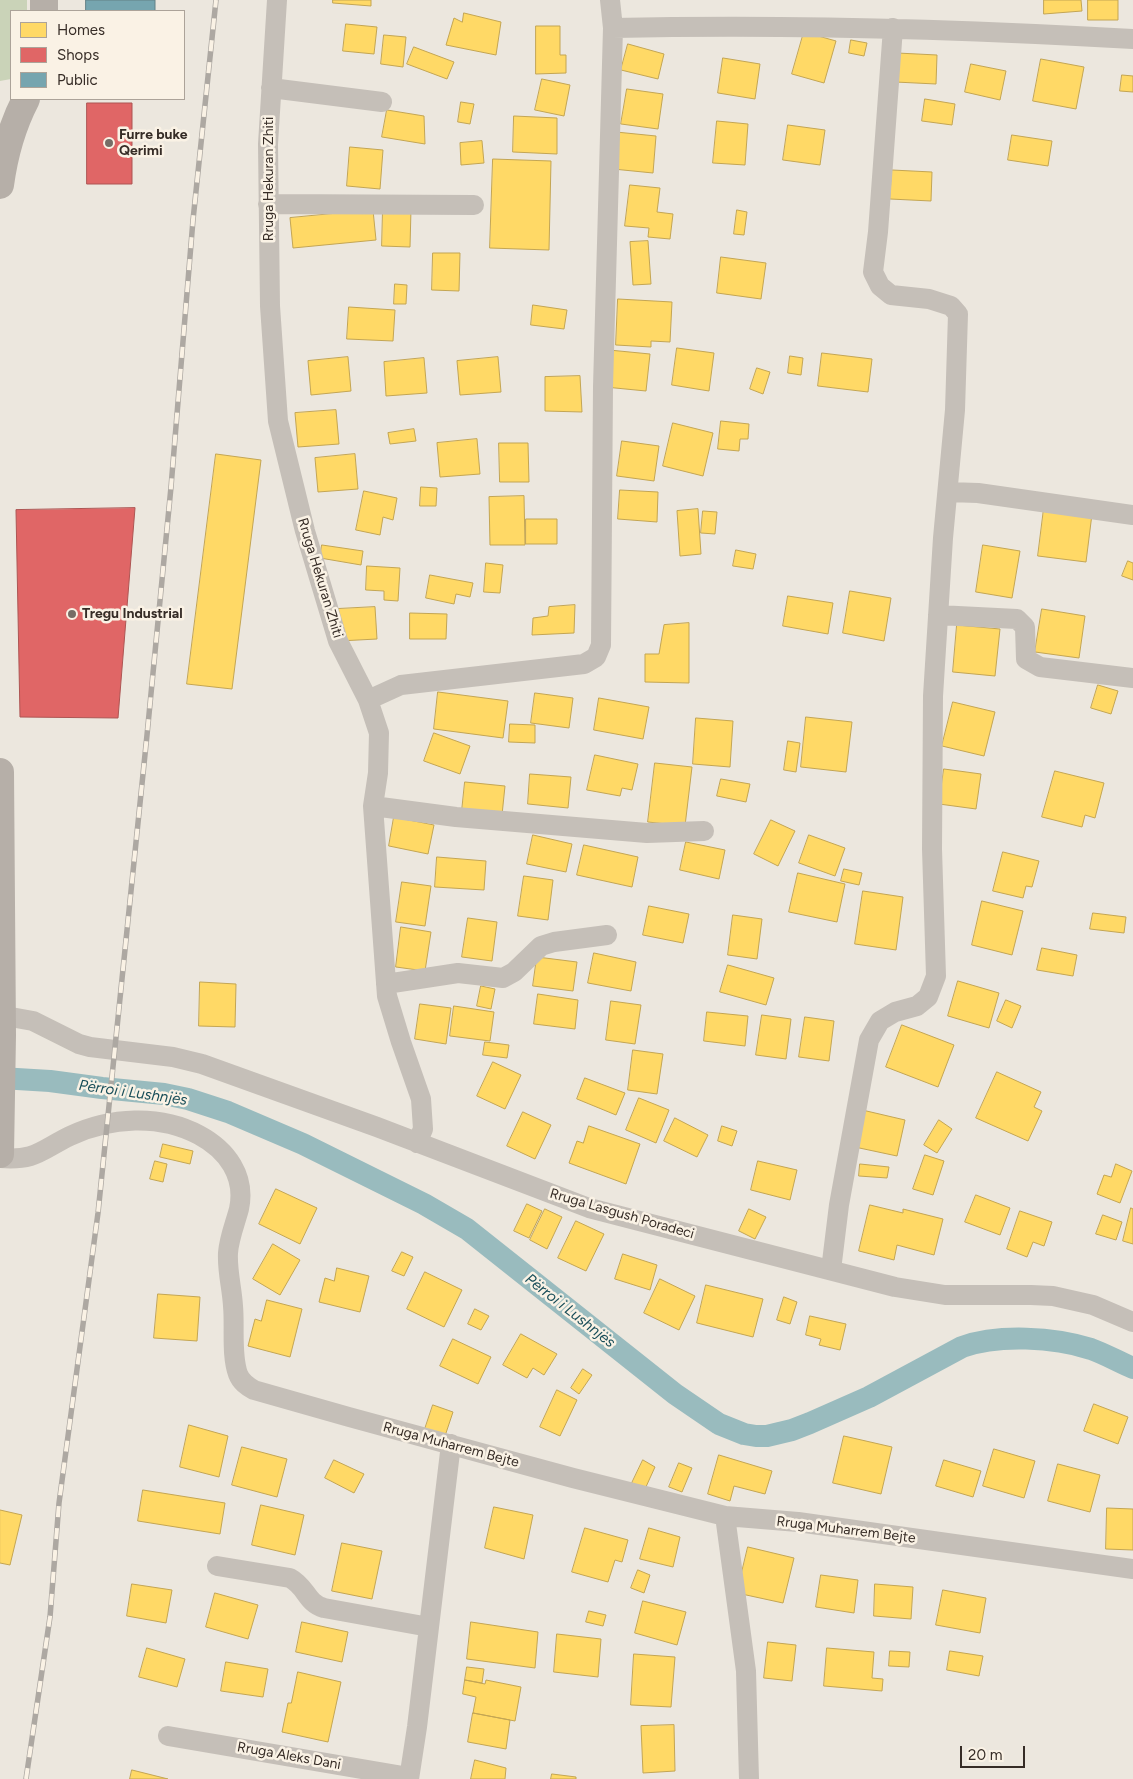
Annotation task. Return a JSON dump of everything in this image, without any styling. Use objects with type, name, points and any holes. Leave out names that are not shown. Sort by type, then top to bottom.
[{"type":"main road","points":[[0,100],[16,100]]},
{"type":"main road","points":[[0,185],[8,144],[26,100]]},
{"type":"main road","points":[[0,772],[1,1145]]},
{"type":"street","name":"Rruga Hekuran Zhiti","points":[[276,0],[268,144],[268,204],[270,306],[278,421],[305,531],[338,640],[368,700],[379,732],[378,773],[373,806],[387,996],[400,1042],[421,1099],[423,1129],[417,1143]]},
{"type":"street","points":[[368,700],[401,685],[584,664],[596,657],[601,645],[603,387],[613,28],[610,0]]},
{"type":"street","points":[[613,28],[702,26],[893,28],[1133,39]]},
{"type":"street","points":[[831,1270],[839,1205],[869,1040],[880,1021],[895,1012],[917,1006],[928,997],[936,976],[932,820],[933,696],[938,614],[956,410],[958,314],[951,306],[929,299],[892,295],[880,286],[873,272],[878,232],[893,28]]},
{"type":"street","points":[[271,88],[382,102]]},
{"type":"street","points":[[268,204],[474,205]]},
{"type":"street","points":[[948,492],[978,493],[1133,515]]},
{"type":"street","points":[[938,614],[1017,619],[1025,627],[1026,658],[1040,667],[1133,678]]},
{"type":"street","points":[[373,806],[456,816],[647,833],[704,832]]},
{"type":"street","points":[[386,984],[458,974],[502,978],[514,972],[540,946],[554,942],[608,935]]},
{"type":"street","name":"Rruga Lasgush Poradeci","points":[[1,1022],[32,1021],[79,1044],[124,1052],[173,1057],[202,1064],[589,1208],[895,1287],[945,1295],[1031,1294],[1053,1296],[1092,1305],[1133,1322]]},
{"type":"street","name":"Rruga Muharrem Bejte","points":[[0,1158],[19,1160],[30,1158],[77,1133],[117,1122],[140,1120],[159,1122],[190,1131],[219,1148],[234,1166],[239,1182],[240,1200],[229,1246],[228,1264],[233,1305],[237,1371],[242,1382],[254,1390],[573,1478],[725,1516],[798,1522],[1133,1569]]},
{"type":"street","name":"Rruga Aleks Dani","points":[[168,1736],[409,1778],[451,1444]]},
{"type":"street","points":[[725,1516],[746,1671],[749,1779]]},
{"type":"street","points":[[217,1566],[290,1578],[300,1584],[313,1604],[324,1608],[429,1626]]},
{"type":"green space","points":[[0,0],[27,0],[27,10],[10,10],[10,79],[0,81]]},
{"type":"building: Homes","points":[[333,0],[371,0],[371,6],[333,3]]},
{"type":"building: Homes","points":[[1044,0],[1081,0],[1082,11],[1044,14]]},
{"type":"building: Homes","points":[[1088,0],[1118,0],[1118,20],[1088,20]]},
{"type":"building: Homes","points":[[464,13],[501,22],[496,55],[446,45],[454,18],[462,22]]},
{"type":"building: Homes","points":[[346,24],[377,27],[374,54],[343,51]]},
{"type":"building: Homes","points":[[536,26],[560,26],[560,55],[566,55],[566,73],[536,74]]},
{"type":"building: Homes","points":[[804,32],[836,41],[824,83],[792,74]]},
{"type":"building: Homes","points":[[384,35],[406,37],[403,67],[381,64]]},
{"type":"building: Homes","points":[[851,40],[867,43],[864,56],[849,53]]},
{"type":"building: Homes","points":[[628,44],[664,54],[658,79],[621,70]]},
{"type":"building: Homes","points":[[414,47],[454,62],[447,79],[407,64]]},
{"type":"building: Homes","points":[[897,53],[937,55],[936,84],[895,82]]},
{"type":"building: Homes","points":[[723,58],[760,64],[755,99],[718,93]]},
{"type":"building: Homes","points":[[1041,59],[1084,67],[1076,109],[1033,101]]},
{"type":"building: Homes","points":[[971,64],[1006,71],[1000,100],[965,92]]},
{"type":"building: Homes","points":[[1122,75],[1133,76],[1133,92],[1120,91]]},
{"type":"building: Homes","points":[[542,79],[570,85],[564,116],[535,110]]},
{"type":"building: Homes","points":[[627,89],[663,94],[658,129],[621,124]]},
{"type":"building: Homes","points":[[925,99],[955,104],[952,125],[922,121]]},
{"type":"building: Homes","points":[[461,102],[474,104],[470,124],[458,122]]},
{"type":"building: Homes","points":[[387,110],[424,116],[425,144],[382,137]]},
{"type":"building: Homes","points":[[514,116],[557,118],[557,154],[513,152]]},
{"type":"building: Homes","points":[[717,121],[748,124],[745,165],[713,163]]},
{"type":"building: Homes","points":[[788,125],[825,130],[820,165],[783,160]]},
{"type":"building: Homes","points":[[616,132],[656,136],[653,173],[613,169]]},
{"type":"building: Homes","points":[[1012,135],[1052,141],[1048,166],[1008,160]]},
{"type":"building: Homes","points":[[482,141],[484,163],[461,165],[460,143]]},
{"type":"building: Homes","points":[[350,147],[383,150],[380,189],[347,186]]},
{"type":"building: Homes","points":[[493,159],[551,161],[549,250],[490,248]]},
{"type":"building: Homes","points":[[892,170],[932,172],[931,201],[890,199]]},
{"type":"building: Homes","points":[[630,185],[660,188],[657,212],[673,214],[670,239],[648,237],[649,228],[625,226]]},
{"type":"building: Homes","points":[[383,208],[411,209],[410,247],[382,246]]},
{"type":"building: Homes","points":[[373,210],[376,240],[293,248],[290,218]]},
{"type":"building: Homes","points":[[737,210],[747,212],[744,235],[734,234]]},
{"type":"building: Homes","points":[[648,241],[651,284],[633,285],[630,242]]},
{"type":"building: Homes","points":[[433,253],[460,253],[459,291],[432,290]]},
{"type":"building: Homes","points":[[721,257],[766,263],[761,299],[717,293]]},
{"type":"building: Homes","points":[[395,284],[407,285],[406,304],[394,304]]},
{"type":"building: Homes","points":[[618,299],[672,302],[670,342],[651,341],[651,347],[616,345]]},
{"type":"building: Homes","points":[[533,305],[567,310],[564,329],[531,325]]},
{"type":"building: Homes","points":[[349,307],[395,310],[393,341],[347,339]]},
{"type":"building: Homes","points":[[677,348],[714,353],[709,391],[672,385]]},
{"type":"building: Homes","points":[[609,350],[650,354],[646,391],[605,387]]},
{"type":"building: Homes","points":[[822,353],[872,359],[868,392],[818,386]]},
{"type":"building: Homes","points":[[790,356],[803,358],[801,375],[788,373]]},
{"type":"building: Homes","points":[[348,357],[351,391],[311,395],[308,361]]},
{"type":"building: Homes","points":[[498,357],[501,392],[460,395],[457,361]]},
{"type":"building: Homes","points":[[424,358],[427,393],[386,396],[384,362]]},
{"type":"building: Homes","points":[[757,368],[770,372],[763,394],[750,389]]},
{"type":"building: Homes","points":[[580,376],[582,412],[545,411],[545,377]]},
{"type":"building: Homes","points":[[336,410],[339,444],[298,447],[295,413]]},
{"type":"building: Homes","points":[[721,421],[749,424],[748,439],[740,439],[739,451],[718,449]]},
{"type":"building: Homes","points":[[673,423],[713,433],[703,476],[663,466]]},
{"type":"building: Homes","points":[[414,429],[416,441],[390,444],[388,433]]},
{"type":"building: Homes","points":[[477,439],[480,474],[440,477],[437,443]]},
{"type":"building: Homes","points":[[622,441],[659,446],[654,481],[617,476]]},
{"type":"building: Homes","points":[[499,443],[528,443],[529,482],[500,482]]},
{"type":"building: Homes","points":[[216,454],[261,460],[232,689],[187,684]]},
{"type":"building: Homes","points":[[355,454],[358,489],[318,492],[315,458]]},
{"type":"building: Homes","points":[[421,487],[437,488],[436,506],[420,506]]},
{"type":"building: Homes","points":[[620,490],[658,492],[657,522],[618,519]]},
{"type":"building: Homes","points":[[364,491],[397,498],[393,520],[383,517],[380,535],[356,530]]},
{"type":"building: Homes","points":[[524,496],[525,545],[490,545],[489,497]]},
{"type":"building: Homes","points":[[1044,508],[1092,514],[1086,562],[1038,556]]},
{"type":"building: Homes","points":[[698,509],[701,554],[680,556],[677,511]]},
{"type":"building: Homes","points":[[703,511],[717,512],[715,534],[701,533]]},
{"type":"building: Homes","points":[[526,519],[557,519],[557,544],[526,544]]},
{"type":"building: Homes","points":[[322,545],[363,551],[361,565],[320,558]]},
{"type":"building: Homes","points":[[983,545],[1020,551],[1012,598],[976,592]]},
{"type":"building: Homes","points":[[736,550],[756,554],[753,569],[733,566]]},
{"type":"building: Homes","points":[[1128,561],[1133,563],[1133,580],[1122,576]]},
{"type":"building: Homes","points":[[486,563],[503,565],[500,593],[484,592]]},
{"type":"building: Homes","points":[[367,566],[400,568],[398,601],[384,600],[384,591],[366,590]]},
{"type":"building: Homes","points":[[430,575],[473,583],[470,597],[456,594],[454,604],[426,598]]},
{"type":"building: Homes","points":[[850,591],[891,598],[884,641],[843,633]]},
{"type":"building: Homes","points":[[788,596],[833,603],[828,634],[783,626]]},
{"type":"building: Homes","points":[[575,605],[574,633],[532,635],[533,618],[548,616],[549,607]]},
{"type":"building: Homes","points":[[375,607],[377,639],[339,641],[337,609]]},
{"type":"building: Homes","points":[[1042,609],[1085,616],[1079,658],[1035,652]]},
{"type":"building: Homes","points":[[410,613],[447,614],[446,639],[410,639]]},
{"type":"building: Homes","points":[[689,623],[689,683],[645,682],[645,654],[659,654],[664,625]]},
{"type":"building: Homes","points":[[957,625],[1000,629],[995,676],[953,672]]},
{"type":"building: Homes","points":[[1098,685],[1118,691],[1111,714],[1091,708]]},
{"type":"building: Homes","points":[[438,692],[508,701],[503,738],[434,729]]},
{"type":"building: Homes","points":[[535,693],[573,698],[569,728],[531,723]]},
{"type":"building: Homes","points":[[599,698],[649,707],[643,739],[594,730]]},
{"type":"building: Homes","points":[[953,702],[995,712],[984,756],[942,746]]},
{"type":"building: Homes","points":[[806,717],[852,722],[846,772],[801,767]]},
{"type":"building: Homes","points":[[696,718],[733,721],[730,767],[693,764]]},
{"type":"building: Homes","points":[[510,724],[535,725],[535,743],[509,742]]},
{"type":"building: Homes","points":[[434,733],[470,746],[460,774],[424,761]]},
{"type":"building: Homes","points":[[788,741],[800,743],[796,772],[784,770]]},
{"type":"building: Homes","points":[[595,755],[638,764],[632,790],[622,788],[620,796],[587,790]]},
{"type":"building: Homes","points":[[655,763],[692,767],[685,826],[648,822]]},
{"type":"building: Homes","points":[[944,769],[981,774],[976,809],[939,804]]},
{"type":"building: Homes","points":[[1055,771],[1104,783],[1095,818],[1085,815],[1082,827],[1042,817]]},
{"type":"building: Homes","points":[[530,774],[571,777],[568,808],[528,804]]},
{"type":"building: Homes","points":[[721,779],[750,784],[746,802],[717,796]]},
{"type":"building: Homes","points":[[465,782],[505,786],[502,815],[462,811]]},
{"type":"building: Homes","points":[[394,817],[434,825],[428,854],[389,846]]},
{"type":"building: Homes","points":[[771,820],[795,831],[778,866],[754,854]]},
{"type":"building: Homes","points":[[533,835],[572,844],[566,872],[527,864]]},
{"type":"building: Homes","points":[[809,835],[845,848],[835,876],[799,863]]},
{"type":"building: Homes","points":[[686,842],[725,850],[719,879],[680,870]]},
{"type":"building: Homes","points":[[584,845],[638,857],[632,887],[577,875]]},
{"type":"building: Homes","points":[[1003,852],[1039,861],[1032,887],[1026,886],[1023,898],[993,891]]},
{"type":"building: Homes","points":[[437,857],[486,861],[484,890],[435,887]]},
{"type":"building: Homes","points":[[844,869],[862,873],[859,885],[841,881]]},
{"type":"building: Homes","points":[[798,873],[845,884],[837,922],[789,912]]},
{"type":"building: Homes","points":[[524,876],[553,880],[548,920],[518,916]]},
{"type":"building: Homes","points":[[402,882],[431,886],[425,926],[396,922]]},
{"type":"building: Homes","points":[[863,891],[903,897],[896,950],[855,944]]},
{"type":"building: Homes","points":[[982,901],[1023,911],[1012,955],[972,945]]},
{"type":"building: Homes","points":[[649,906],[689,914],[683,943],[643,935]]},
{"type":"building: Homes","points":[[1093,913],[1126,917],[1124,933],[1090,929]]},
{"type":"building: Homes","points":[[733,915],[762,919],[757,959],[728,955]]},
{"type":"building: Homes","points":[[468,918],[497,922],[492,961],[462,957]]},
{"type":"building: Homes","points":[[401,927],[431,932],[425,971],[396,967]]},
{"type":"building: Homes","points":[[1042,948],[1077,955],[1073,976],[1037,970]]},
{"type":"building: Homes","points":[[594,953],[636,962],[631,991],[588,983]]},
{"type":"building: Homes","points":[[537,957],[577,962],[573,991],[533,986]]},
{"type":"building: Homes","points":[[728,965],[774,978],[766,1005],[720,992]]},
{"type":"building: Homes","points":[[958,981],[999,993],[989,1028],[948,1016]]},
{"type":"building: Homes","points":[[200,982],[236,984],[235,1027],[199,1026]]},
{"type":"building: Homes","points":[[481,986],[495,989],[491,1009],[477,1006]]},
{"type":"building: Homes","points":[[538,994],[578,1000],[575,1029],[534,1024]]},
{"type":"building: Homes","points":[[1006,1000],[1021,1006],[1012,1028],[997,1021]]},
{"type":"building: Homes","points":[[611,1001],[641,1005],[635,1044],[606,1040]]},
{"type":"building: Homes","points":[[420,1004],[451,1008],[446,1044],[415,1039]]},
{"type":"building: Homes","points":[[454,1006],[494,1012],[490,1041],[450,1036]]},
{"type":"building: Homes","points":[[707,1012],[748,1016],[745,1046],[704,1041]]},
{"type":"building: Homes","points":[[762,1015],[791,1019],[786,1059],[756,1055]]},
{"type":"building: Homes","points":[[805,1017],[834,1021],[829,1061],[799,1057]]},
{"type":"building: Homes","points":[[902,1025],[954,1045],[938,1087],[886,1067]]},
{"type":"building: Homes","points":[[485,1042],[509,1045],[507,1058],[483,1055]]},
{"type":"building: Homes","points":[[633,1050],[663,1054],[657,1094],[628,1090]]},
{"type":"building: Homes","points":[[493,1062],[521,1075],[505,1109],[477,1096]]},
{"type":"building: Homes","points":[[997,1072],[1041,1092],[1034,1107],[1042,1111],[1028,1141],[976,1118]]},
{"type":"building: Homes","points":[[585,1078],[625,1093],[616,1115],[577,1099]]},
{"type":"building: Homes","points":[[639,1098],[669,1110],[656,1143],[626,1130]]},
{"type":"building: Homes","points":[[858,1109],[905,1120],[897,1156],[850,1146]]},
{"type":"building: Homes","points":[[523,1112],[551,1125],[535,1159],[507,1146]]},
{"type":"building: Homes","points":[[675,1118],[708,1135],[697,1157],[664,1141]]},
{"type":"building: Homes","points":[[939,1120],[952,1129],[937,1153],[924,1145]]},
{"type":"building: Homes","points":[[589,1126],[640,1144],[626,1184],[569,1163],[577,1141],[583,1143]]},
{"type":"building: Homes","points":[[722,1126],[737,1131],[732,1146],[718,1141]]},
{"type":"building: Homes","points":[[163,1144],[193,1151],[190,1164],[160,1157]]},
{"type":"building: Homes","points":[[925,1155],[944,1161],[933,1195],[913,1189]]},
{"type":"building: Homes","points":[[155,1161],[167,1164],[163,1182],[150,1179]]},
{"type":"building: Homes","points":[[758,1161],[797,1170],[790,1200],[751,1190]]},
{"type":"building: Homes","points":[[860,1164],[889,1167],[887,1178],[859,1176]]},
{"type":"building: Homes","points":[[1116,1164],[1132,1171],[1120,1203],[1097,1194],[1104,1175],[1111,1177]]},
{"type":"building: Homes","points":[[276,1189],[317,1208],[300,1244],[259,1224]]},
{"type":"building: Homes","points":[[976,1195],[1010,1208],[1000,1235],[965,1222]]},
{"type":"building: Homes","points":[[527,1204],[542,1211],[529,1238],[514,1231]]},
{"type":"building: Homes","points":[[870,1205],[903,1213],[903,1209],[943,1219],[934,1255],[897,1245],[894,1260],[859,1251]]},
{"type":"building: Homes","points":[[1131,1208],[1133,1209],[1133,1244],[1123,1241]]},
{"type":"building: Homes","points":[[545,1209],[562,1217],[547,1249],[530,1240]]},
{"type":"building: Homes","points":[[749,1209],[766,1217],[755,1239],[739,1231]]},
{"type":"building: Homes","points":[[1020,1211],[1052,1222],[1044,1246],[1033,1242],[1027,1257],[1007,1249]]},
{"type":"building: Homes","points":[[1103,1215],[1122,1222],[1116,1240],[1096,1234]]},
{"type":"building: Homes","points":[[576,1221],[604,1234],[586,1271],[558,1258]]},
{"type":"building: Homes","points":[[273,1244],[300,1260],[280,1295],[253,1279]]},
{"type":"building: Homes","points":[[402,1252],[413,1257],[404,1276],[392,1271]]},
{"type":"building: Homes","points":[[623,1254],[657,1265],[650,1290],[615,1279]]},
{"type":"building: Homes","points":[[337,1268],[369,1276],[360,1312],[319,1302],[325,1278],[334,1281]]},
{"type":"building: Homes","points":[[425,1272],[462,1290],[444,1327],[407,1309]]},
{"type":"building: Homes","points":[[660,1279],[695,1296],[679,1330],[644,1313]]},
{"type":"building: Homes","points":[[706,1285],[763,1299],[753,1337],[697,1323]]},
{"type":"building: Homes","points":[[158,1294],[200,1297],[197,1341],[154,1338]]},
{"type":"building: Homes","points":[[784,1297],[797,1302],[790,1324],[777,1320]]},
{"type":"building: Homes","points":[[267,1300],[302,1309],[290,1357],[248,1346],[255,1319],[261,1321]]},
{"type":"building: Homes","points":[[475,1309],[489,1316],[481,1330],[468,1324]]},
{"type":"building: Homes","points":[[810,1316],[846,1324],[840,1350],[819,1345],[821,1339],[806,1335]]},
{"type":"building: Homes","points":[[521,1334],[557,1354],[544,1375],[533,1368],[527,1378],[503,1365]]},
{"type":"building: Homes","points":[[453,1339],[491,1357],[478,1384],[440,1366]]},
{"type":"building: Homes","points":[[583,1369],[592,1375],[579,1394],[571,1388]]},
{"type":"building: Homes","points":[[557,1390],[577,1400],[560,1436],[540,1427]]},
{"type":"building: Homes","points":[[1094,1404],[1128,1417],[1118,1444],[1084,1431]]},
{"type":"building: Homes","points":[[433,1405],[453,1412],[445,1436],[425,1429]]},
{"type":"building: Homes","points":[[189,1425],[228,1436],[219,1477],[180,1467]]},
{"type":"building: Homes","points":[[844,1436],[892,1447],[881,1494],[833,1483]]},
{"type":"building: Homes","points":[[242,1447],[287,1459],[277,1497],[232,1485]]},
{"type":"building: Homes","points":[[994,1449],[1035,1461],[1024,1498],[983,1486]]},
{"type":"building: Homes","points":[[719,1455],[772,1471],[765,1494],[734,1486],[730,1501],[708,1494]]},
{"type":"building: Homes","points":[[334,1460],[364,1474],[354,1493],[325,1478]]},
{"type":"building: Homes","points":[[643,1460],[655,1467],[645,1489],[632,1483]]},
{"type":"building: Homes","points":[[944,1460],[981,1471],[973,1497],[936,1486]]},
{"type":"building: Homes","points":[[679,1463],[692,1468],[682,1492],[669,1487]]},
{"type":"building: Homes","points":[[1058,1464],[1100,1475],[1090,1512],[1048,1501]]},
{"type":"building: Homes","points":[[143,1490],[225,1503],[220,1534],[138,1521]]},
{"type":"building: Homes","points":[[261,1505],[304,1515],[295,1555],[252,1545]]},
{"type":"building: Homes","points":[[494,1507],[533,1515],[524,1559],[485,1548]]},
{"type":"building: Homes","points":[[1107,1508],[1133,1509],[1133,1550],[1106,1549]]},
{"type":"building: Homes","points":[[0,1510],[22,1515],[10,1565],[0,1563]]},
{"type":"building: Homes","points":[[585,1528],[628,1540],[622,1562],[615,1560],[608,1582],[572,1572]]},
{"type":"building: Homes","points":[[649,1528],[680,1537],[673,1567],[640,1559]]},
{"type":"building: Homes","points":[[342,1543],[382,1551],[372,1599],[332,1591]]},
{"type":"building: Homes","points":[[748,1547],[794,1558],[783,1603],[737,1593]]},
{"type":"building: Homes","points":[[638,1570],[650,1575],[644,1593],[631,1588]]},
{"type":"building: Homes","points":[[821,1575],[858,1580],[854,1613],[816,1607]]},
{"type":"building: Homes","points":[[132,1584],[172,1590],[166,1623],[127,1616]]},
{"type":"building: Homes","points":[[875,1584],[913,1587],[911,1619],[874,1616]]},
{"type":"building: Homes","points":[[943,1590],[986,1598],[980,1633],[936,1625]]},
{"type":"building: Homes","points":[[215,1593],[258,1605],[248,1639],[206,1627]]},
{"type":"building: Homes","points":[[643,1601],[686,1612],[677,1645],[635,1633]]},
{"type":"building: Homes","points":[[589,1611],[606,1615],[603,1626],[586,1622]]},
{"type":"building: Homes","points":[[302,1622],[348,1632],[342,1662],[296,1652]]},
{"type":"building: Homes","points":[[471,1622],[538,1632],[535,1668],[467,1659]]},
{"type":"building: Homes","points":[[557,1634],[601,1639],[598,1677],[554,1672]]},
{"type":"building: Homes","points":[[768,1642],[796,1645],[792,1681],[764,1678]]},
{"type":"building: Homes","points":[[147,1648],[185,1659],[177,1687],[139,1677]]},
{"type":"building: Homes","points":[[827,1648],[874,1652],[872,1678],[883,1679],[882,1691],[824,1686]]},
{"type":"building: Homes","points":[[890,1651],[910,1652],[909,1667],[889,1666]]},
{"type":"building: Homes","points":[[950,1651],[983,1656],[979,1676],[947,1670]]},
{"type":"building: Homes","points":[[634,1654],[675,1657],[671,1707],[631,1705]]},
{"type":"building: Homes","points":[[226,1662],[268,1669],[263,1697],[221,1691]]},
{"type":"building: Homes","points":[[467,1667],[484,1669],[482,1683],[465,1680]]},
{"type":"building: Homes","points":[[298,1672],[341,1682],[328,1742],[282,1732],[288,1703],[291,1703]]},
{"type":"building: Homes","points":[[465,1680],[485,1684],[486,1680],[521,1687],[515,1721],[473,1713],[476,1697],[463,1694]]},
{"type":"building: Homes","points":[[473,1713],[510,1720],[506,1749],[468,1742]]},
{"type":"building: Homes","points":[[674,1725],[675,1771],[643,1773],[641,1726]]},
{"type":"building: Homes","points":[[475,1760],[506,1768],[505,1779],[471,1779]]},
{"type":"building: Homes","points":[[132,1770],[168,1779],[130,1779]]},
{"type":"building: Homes","points":[[552,1774],[576,1777],[576,1779],[551,1779]]},
{"type":"building: Shops","name":"Furre buke Qerimi","points":[[87,103],[132,103],[132,184],[87,184]]},
{"type":"building: Shops","name":"Tregu Industrial","points":[[135,508],[118,718],[20,717],[16,510]]},
{"type":"building: Public","points":[[86,0],[155,0],[155,10],[86,10]]},
{"type":"waterway","name":"Përroi i Lushnjës","points":[[0,1078],[50,1081],[164,1094],[188,1099],[228,1112],[303,1144],[424,1204],[467,1229],[675,1394],[719,1424],[744,1434],[767,1436],[792,1430],[869,1397],[962,1347],[992,1340],[1043,1340],[1076,1345],[1096,1351],[1133,1368]]},
{"type":"railway","points":[[26,1779],[50,1617],[59,1503],[98,1213],[147,735],[171,487],[193,220],[216,0]]},
{"type":"place","name":"Furre buke Qerimi","points":[[109,143]]},
{"type":"place","name":"Tregu Industrial","points":[[72,614]]}]
